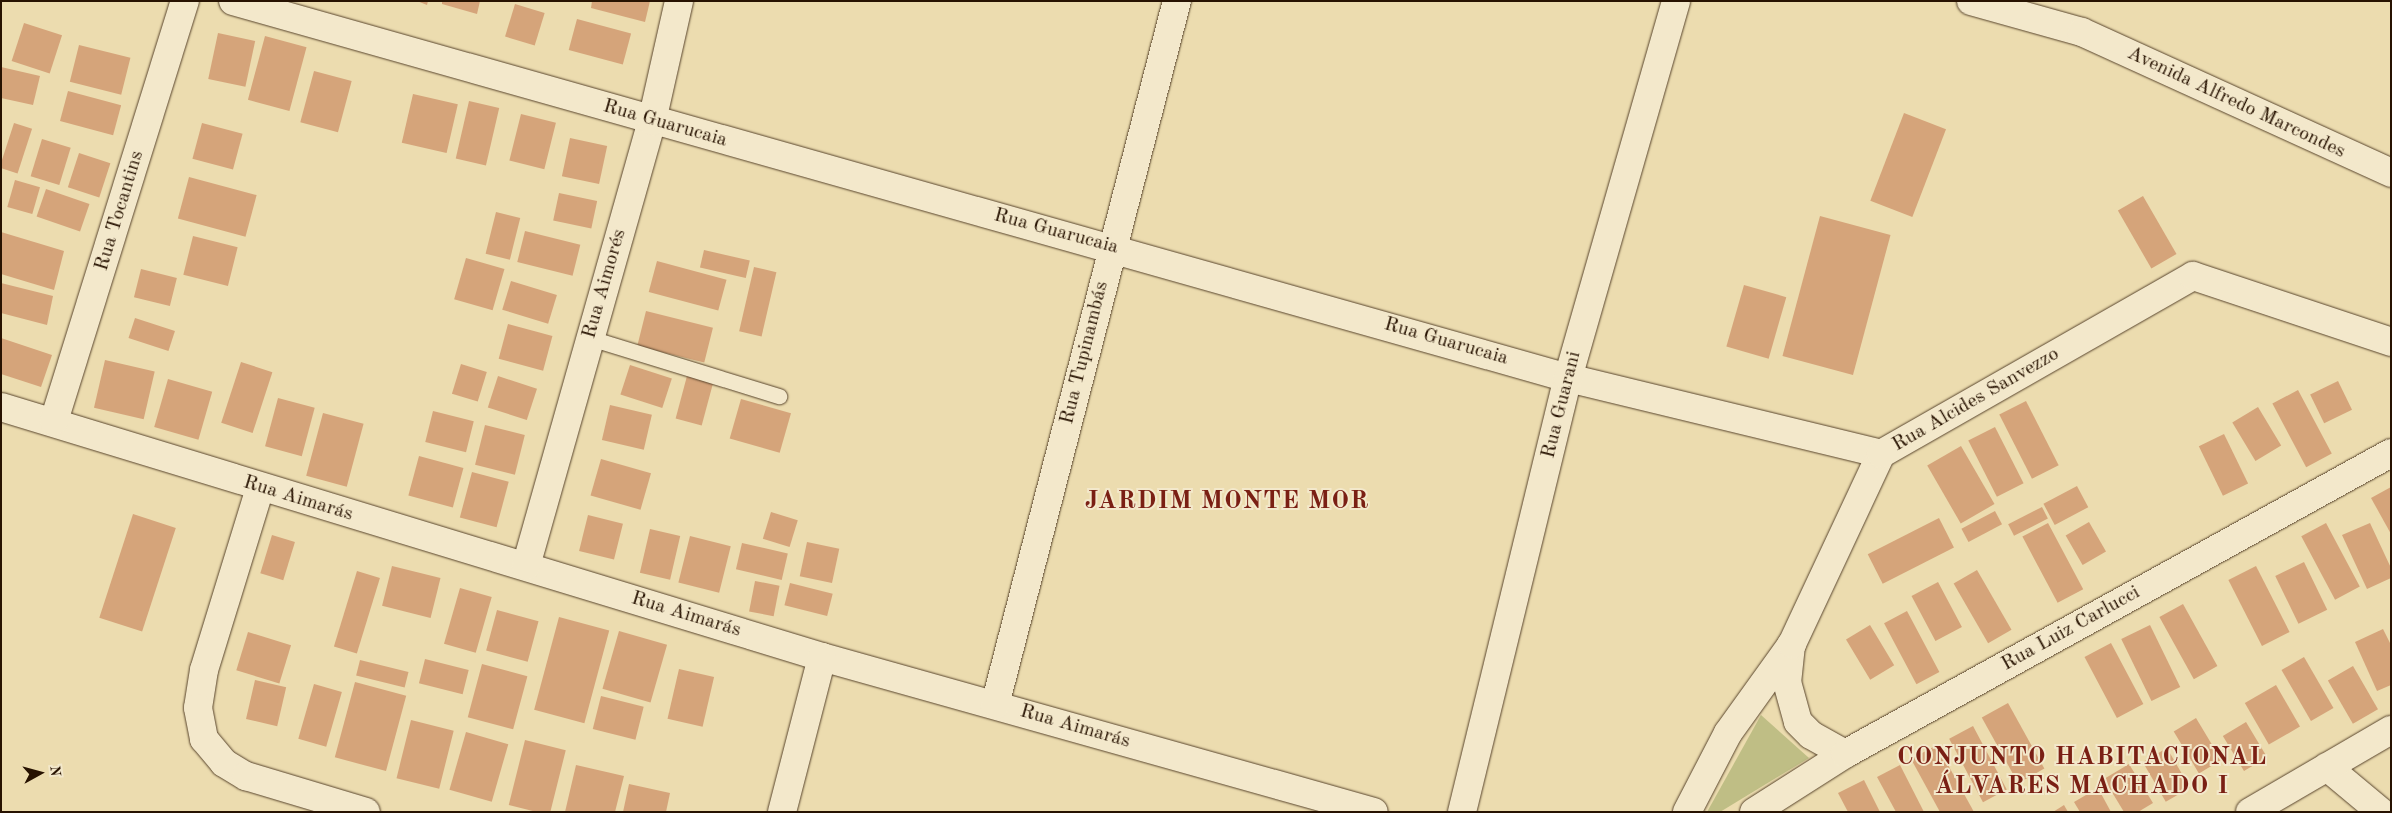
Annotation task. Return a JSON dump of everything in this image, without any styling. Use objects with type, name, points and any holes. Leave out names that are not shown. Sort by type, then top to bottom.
[{"type":"street","name":"Rua Tocantins","points":[[54,421],[185,1]]},
{"type":"street","name":"Rua Guarucaia","points":[[233,1],[652,121],[1112,247],[1568,378],[1881,454]]},
{"type":"street","name":"Rua Aimorés","points":[[526,566],[652,121],[679,1]]},
{"type":"street","name":"Rua Tupinambás","points":[[994,705],[1177,1]]},
{"type":"street","name":"Rua Guarani","points":[[1462,812],[1568,378],[1676,1]]},
{"type":"street","name":"Avenida Alfredo Marcondes","points":[[1971,1],[2082,32],[2391,173]]},
{"type":"street","name":"Avenida Alfredo Marcondes","points":[[2043,1],[2082,32]]},
{"type":"street","name":"Rua Alcides Sanvezzo","points":[[1687,812],[1728,733],[1792,644],[1881,454],[2193,276],[2391,342]]},
{"type":"street","name":"Rua Aimarás","points":[[1,407],[54,421],[260,488],[526,566],[822,657],[1374,812]]},
{"type":"street","name":"Rua Luiz Carlucci","points":[[1754,812],[1845,754],[2391,453]]},
{"type":"street","points":[[260,488],[204,670],[198,708],[204,739],[224,763],[246,776],[366,812]]},
{"type":"street","points":[[1792,644],[1787,682],[1798,722],[1811,735],[1845,754]]},
{"type":"street","points":[[782,812],[822,657]]},
{"type":"street","points":[[2250,812],[2391,730]]},
{"type":"street","points":[[2327,767],[2381,812]]},
{"type":"lane","points":[[590,338],[779,396]]},
{"type":"shaded area","points":[[1761,715],[1809,758],[1720,812],[1707,812]]},
{"type":"building","points":[[417,1],[428,1],[427,5]]},
{"type":"building","points":[[442,1],[480,1],[477,14],[442,4]]},
{"type":"building","points":[[592,1],[650,1],[645,22],[591,8]]},
{"type":"building","points":[[515,4],[545,13],[535,46],[505,37]]},
{"type":"building","points":[[577,19],[631,33],[623,64],[569,50]]},
{"type":"building","points":[[24,23],[62,35],[50,73],[12,61]]},
{"type":"building","points":[[218,33],[255,41],[245,87],[208,79]]},
{"type":"building","points":[[265,36],[307,47],[289,111],[248,100]]},
{"type":"building","points":[[79,45],[130,58],[121,95],[70,82]]},
{"type":"building","points":[[1,67],[40,76],[33,105],[1,98]]},
{"type":"building","points":[[314,71],[352,81],[338,132],[300,122]]},
{"type":"building","points":[[68,91],[121,105],[113,135],[60,121]]},
{"type":"building","points":[[413,94],[458,104],[447,153],[402,143]]},
{"type":"building","points":[[469,101],[499,108],[486,165],[456,158]]},
{"type":"building","points":[[1904,113],[1946,129],[1912,217],[1870,201]]},
{"type":"building","points":[[521,114],[556,123],[544,169],[509,161]]},
{"type":"building","points":[[14,123],[32,129],[18,174],[1,168]]},
{"type":"building","points":[[202,123],[243,134],[233,170],[192,159]]},
{"type":"building","points":[[570,138],[607,146],[599,184],[562,176]]},
{"type":"building","points":[[42,139],[71,148],[59,185],[31,176]]},
{"type":"building","points":[[79,153],[110,163],[99,197],[68,187]]},
{"type":"building","points":[[189,177],[257,195],[245,237],[178,219]]},
{"type":"building","points":[[15,180],[40,187],[32,214],[7,207]]},
{"type":"building","points":[[46,189],[89,204],[80,231],[37,216]]},
{"type":"building","points":[[559,193],[597,201],[591,228],[553,220]]},
{"type":"building","points":[[2143,196],[2176,254],[2151,269],[2118,210]]},
{"type":"building","points":[[496,212],[520,218],[510,260],[486,254]]},
{"type":"building","points":[[1820,216],[1891,235],[1853,375],[1782,356]]},
{"type":"building","points":[[525,231],[580,245],[573,276],[517,262]]},
{"type":"building","points":[[1,232],[64,251],[54,290],[1,274]]},
{"type":"building","points":[[193,236],[238,247],[228,286],[183,275]]},
{"type":"building","points":[[704,250],[750,261],[746,278],[700,268]]},
{"type":"building","points":[[466,258],[504,269],[493,310],[454,299]]},
{"type":"building","points":[[657,261],[727,280],[718,311],[649,292]]},
{"type":"building","points":[[754,267],[776,272],[762,336],[739,331]]},
{"type":"building","points":[[141,269],[177,278],[170,306],[134,297]]},
{"type":"building","points":[[511,281],[557,295],[548,324],[502,310]]},
{"type":"building","points":[[1,283],[53,296],[47,325],[1,313]]},
{"type":"building","points":[[1744,285],[1786,297],[1769,359],[1726,347]]},
{"type":"building","points":[[646,311],[713,328],[704,363],[637,346]]},
{"type":"building","points":[[135,318],[175,331],[168,351],[129,338]]},
{"type":"building","points":[[508,324],[552,336],[543,371],[499,359]]},
{"type":"building","points":[[1,338],[52,355],[41,387],[1,374]]},
{"type":"building","points":[[105,360],[155,371],[144,419],[94,408]]},
{"type":"building","points":[[241,362],[272,372],[253,433],[221,423]]},
{"type":"building","points":[[461,364],[487,372],[478,402],[452,394]]},
{"type":"building","points":[[630,365],[672,379],[662,408],[620,394]]},
{"type":"building","points":[[498,376],[537,389],[527,420],[488,407]]},
{"type":"building","points":[[687,376],[713,383],[702,425],[676,419]]},
{"type":"building","points":[[168,379],[212,392],[198,440],[154,427]]},
{"type":"building","points":[[2338,381],[2352,410],[2324,423],[2310,395]]},
{"type":"building","points":[[2298,390],[2332,454],[2306,467],[2272,404]]},
{"type":"building","points":[[278,398],[315,408],[302,456],[265,446]]},
{"type":"building","points":[[741,399],[791,413],[780,453],[730,438]]},
{"type":"building","points":[[2026,401],[2059,465],[2032,479],[1999,415]]},
{"type":"building","points":[[610,405],[652,415],[644,450],[602,440]]},
{"type":"building","points":[[2258,407],[2281,446],[2255,461],[2232,422]]},
{"type":"building","points":[[433,411],[474,421],[466,452],[425,442]]},
{"type":"building","points":[[323,413],[364,424],[347,487],[306,476]]},
{"type":"building","points":[[485,425],[525,435],[515,475],[475,465]]},
{"type":"building","points":[[1995,427],[2024,483],[1997,497],[1968,441]]},
{"type":"building","points":[[2224,434],[2248,483],[2223,496],[2199,446]]},
{"type":"building","points":[[1961,446],[1994,504],[1961,524],[1927,466]]},
{"type":"building","points":[[419,456],[463,468],[453,508],[408,496]]},
{"type":"building","points":[[601,459],[651,473],[641,510],[591,496]]},
{"type":"building","points":[[472,472],[509,482],[497,527],[460,517]]},
{"type":"building","points":[[2077,486],[2088,507],[2055,525],[2043,504]]},
{"type":"building","points":[[2391,487],[2391,534],[2371,498]]},
{"type":"building","points":[[2042,507],[2048,519],[2014,536],[2008,524]]},
{"type":"building","points":[[1995,511],[2002,524],[1968,542],[1961,529]]},
{"type":"building","points":[[771,512],[798,520],[790,547],[763,539]]},
{"type":"building","points":[[133,514],[176,528],[142,632],[99,618]]},
{"type":"building","points":[[588,515],[623,524],[614,560],[579,551]]},
{"type":"building","points":[[1939,518],[1954,547],[1883,584],[1868,554]]},
{"type":"building","points":[[2089,522],[2106,551],[2083,565],[2066,536]]},
{"type":"building","points":[[2048,523],[2083,589],[2058,603],[2022,537]]},
{"type":"building","points":[[2326,523],[2360,587],[2335,600],[2301,536]]},
{"type":"building","points":[[2370,523],[2391,568],[2391,578],[2367,589],[2342,535]]},
{"type":"building","points":[[650,529],[680,536],[670,580],[640,573]]},
{"type":"building","points":[[272,535],[295,542],[283,580],[260,573]]},
{"type":"building","points":[[690,536],[731,546],[719,593],[678,583]]},
{"type":"building","points":[[807,542],[839,549],[832,583],[800,576]]},
{"type":"building","points":[[742,543],[788,554],[782,580],[736,569]]},
{"type":"building","points":[[2304,562],[2327,610],[2298,624],[2275,576]]},
{"type":"building","points":[[392,566],[441,578],[431,618],[382,606]]},
{"type":"building","points":[[2256,566],[2290,632],[2262,646],[2228,580]]},
{"type":"building","points":[[1977,570],[2012,630],[1988,643],[1954,584]]},
{"type":"building","points":[[357,571],[380,578],[357,654],[334,647]]},
{"type":"building","points":[[755,581],[780,586],[774,616],[749,611]]},
{"type":"building","points":[[1938,582],[1962,627],[1935,641],[1912,596]]},
{"type":"building","points":[[790,583],[833,594],[827,616],[784,605]]},
{"type":"building","points":[[460,588],[492,597],[476,653],[444,644]]},
{"type":"building","points":[[2183,604],[2217,666],[2194,679],[2159,617]]},
{"type":"building","points":[[497,610],[539,621],[528,662],[486,651]]},
{"type":"building","points":[[1907,611],[1939,672],[1916,684],[1884,623]]},
{"type":"building","points":[[559,617],[609,630],[584,723],[534,710]]},
{"type":"building","points":[[1870,625],[1894,665],[1870,680],[1846,639]]},
{"type":"building","points":[[2150,625],[2180,687],[2151,701],[2121,639]]},
{"type":"building","points":[[2383,629],[2391,645],[2391,685],[2377,691],[2355,642]]},
{"type":"building","points":[[619,631],[667,645],[651,702],[602,689]]},
{"type":"building","points":[[248,632],[291,645],[279,683],[236,670]]},
{"type":"building","points":[[2111,643],[2143,704],[2117,718],[2085,657]]},
{"type":"building","points":[[2304,657],[2334,708],[2311,721],[2281,670]]},
{"type":"building","points":[[425,659],[469,670],[463,694],[419,683]]},
{"type":"building","points":[[360,660],[409,672],[405,688],[356,676]]},
{"type":"building","points":[[482,664],[527,676],[513,729],[468,717]]},
{"type":"building","points":[[2353,666],[2378,709],[2353,724],[2328,681]]},
{"type":"building","points":[[679,669],[714,677],[703,727],[668,719]]},
{"type":"building","points":[[255,680],[286,687],[277,726],[246,719]]},
{"type":"building","points":[[355,682],[406,696],[386,771],[335,757]]},
{"type":"building","points":[[314,684],[342,692],[326,747],[298,739]]},
{"type":"building","points":[[2276,685],[2300,727],[2269,745],[2245,703]]},
{"type":"building","points":[[601,696],[644,707],[635,740],[593,729]]},
{"type":"building","points":[[2008,703],[2044,769],[2018,783],[1982,718]]},
{"type":"building","points":[[2196,718],[2221,760],[2199,773],[2174,731]]},
{"type":"building","points":[[411,720],[454,731],[439,789],[396,778]]},
{"type":"building","points":[[2246,722],[2267,757],[2244,771],[2223,736]]},
{"type":"building","points":[[1973,726],[2007,790],[1983,802],[1949,739]]},
{"type":"building","points":[[466,732],[508,744],[492,802],[449,790]]},
{"type":"building","points":[[525,740],[566,750],[550,812],[537,812],[509,805]]},
{"type":"building","points":[[1937,745],[1974,812],[1940,812],[1911,759]]},
{"type":"building","points":[[2167,748],[2190,788],[2166,802],[2143,762]]},
{"type":"building","points":[[2129,764],[2153,803],[2138,812],[2124,812],[2104,779]]},
{"type":"building","points":[[576,765],[624,776],[615,812],[565,812]]},
{"type":"building","points":[[1900,765],[1924,812],[1896,812],[1877,777]]},
{"type":"building","points":[[1864,780],[1880,812],[1848,812],[1838,793]]},
{"type":"building","points":[[629,784],[670,793],[666,812],[623,812]]},
{"type":"building","points":[[2098,788],[2111,812],[2080,812],[2074,802]]},
{"type":"building","points":[[2064,805],[2068,812],[2053,812]]},
{"type":"district","name":"JARDIM MONTE MOR","points":[[1227,502]]},
{"type":"district","name":"CONJUNTO HABITACIONAL ÁLVARES MACHADO I","points":[[2082,774]]}]
